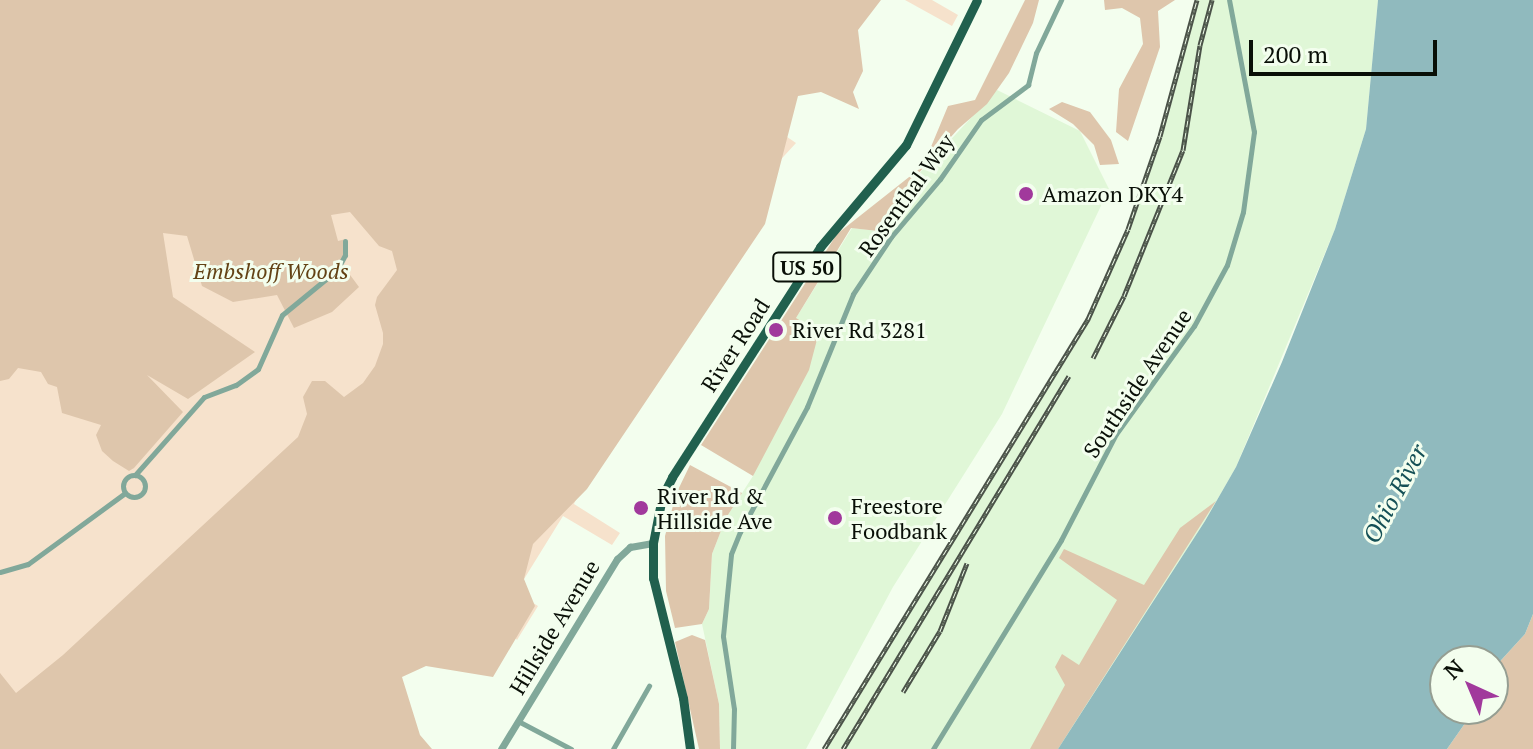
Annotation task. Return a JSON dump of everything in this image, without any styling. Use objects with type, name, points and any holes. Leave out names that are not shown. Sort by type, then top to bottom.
[{"type":"main road","name":"River Road","points":[[690,749],[683,698],[656,599],[653,543],[662,497],[820,247],[906,145],[977,0]]},
{"type":"street","name":"Rosenthal Way","points":[[733,749],[734,709],[723,636],[731,554],[740,532],[807,407],[853,294],[891,237],[940,179],[981,120],[1028,85],[1036,53],[1061,0]]},
{"type":"street","name":"Southside Avenue","points":[[933,749],[1073,520],[1116,434],[1194,326],[1227,265],[1245,200],[1254,132],[1229,0]]},
{"type":"street","points":[[125,493],[124,480],[135,475],[204,397],[236,385],[258,369],[282,315],[337,270],[345,255],[345,241]]},
{"type":"street","points":[[125,493],[135,498],[144,492],[144,481],[135,475]]},
{"type":"street","points":[[0,572],[28,564],[125,493]]},
{"type":"street","name":"Hillside Avenue","points":[[501,749],[617,559],[630,547],[653,543]]},
{"type":"street","points":[[613,749],[649,686]]},
{"type":"street","points":[[518,721],[571,749]]},
{"type":"shaded area","points":[[1197,0],[1378,0],[1366,129],[1335,229],[1236,467],[1205,521],[1058,749],[824,749],[1088,319],[1128,229],[1160,136]]},
{"type":"shaded area","points":[[997,90],[1080,131],[1109,189],[1002,414],[893,587],[806,749],[720,749],[719,704],[702,624],[709,609],[712,554],[726,518],[753,476],[796,318],[852,228],[878,231],[900,194]]},
{"type":"green space","name":"Embshoff Woods","points":[[0,0],[641,38],[796,143],[752,191],[601,446],[574,504],[620,533],[612,545],[563,516],[516,592],[538,606],[517,640],[405,507],[0,749]]},
{"type":"green space","name":"Embshoff Woods","points":[[0,0],[881,0],[858,30],[863,71],[853,92],[859,109],[821,92],[798,96],[765,224],[587,489],[533,544],[524,579],[535,606],[493,677],[426,666],[402,677],[420,735],[432,749],[0,749],[0,673],[16,693],[63,655],[298,437],[307,414],[303,397],[312,381],[325,381],[344,397],[363,383],[375,366],[383,344],[375,305],[377,297],[397,270],[392,251],[379,246],[350,212],[331,215],[338,241],[346,239],[342,264],[359,287],[332,312],[294,328],[277,295],[233,302],[202,286],[187,236],[163,233],[173,297],[255,352],[188,399],[147,375],[183,412],[134,468],[129,471],[113,461],[102,451],[96,435],[101,425],[62,413],[57,387],[48,384],[41,372],[18,368],[9,379],[0,381]]},
{"type":"green space","points":[[905,0],[932,0],[958,15],[952,26]]},
{"type":"green space","points":[[1025,0],[1039,0],[1033,23],[1009,73],[987,104],[958,129],[900,194],[878,231],[851,228],[796,318],[819,332],[809,370],[753,476],[701,445],[837,234],[923,166],[948,106],[975,100]]},
{"type":"green space","points":[[1104,0],[1175,0],[1158,11],[1160,47],[1128,141],[1116,132],[1119,89],[1143,44],[1140,18],[1122,8],[1105,10]]},
{"type":"green space","points":[[1062,102],[1090,112],[1111,140],[1119,164],[1100,165],[1094,145],[1073,124],[1049,109]]},
{"type":"green space","points":[[690,465],[742,493],[726,518],[712,554],[709,609],[702,624],[675,628],[666,591],[665,536],[676,494]]},
{"type":"green space","points":[[1216,501],[1058,749],[1030,749],[1065,685],[1055,667],[1062,654],[1079,665],[1117,600],[1059,558],[1064,549],[1144,585],[1180,528]]},
{"type":"green space","points":[[1533,614],[1533,749],[1447,749],[1464,725],[1509,725],[1509,652],[1525,634]]},
{"type":"green space","points":[[692,635],[705,640],[719,704],[720,749],[699,749],[675,642]]},
{"type":"water","name":"Ohio River","points":[[1378,0],[1533,0],[1533,614],[1525,634],[1509,652],[1509,645],[1429,645],[1429,725],[1464,725],[1447,749],[1058,749],[1205,521],[1236,467],[1335,229],[1366,129]]},
{"type":"railway","points":[[824,749],[1088,319],[1128,229],[1160,136],[1197,0]]},
{"type":"railway","points":[[1093,358],[1124,296],[1183,150],[1200,45],[1212,0]]},
{"type":"railway","points":[[843,749],[1069,376]]},
{"type":"railway","points":[[903,692],[940,631],[967,563]]},
{"type":"place","name":"Amazon DKY4","points":[[1026,194]]},
{"type":"place","name":"River Rd 3281","points":[[776,330]]},
{"type":"place","name":"River Rd & Hillside Ave","points":[[641,508]]},
{"type":"place","name":"Freestore Foodbank","points":[[835,518]]}]
